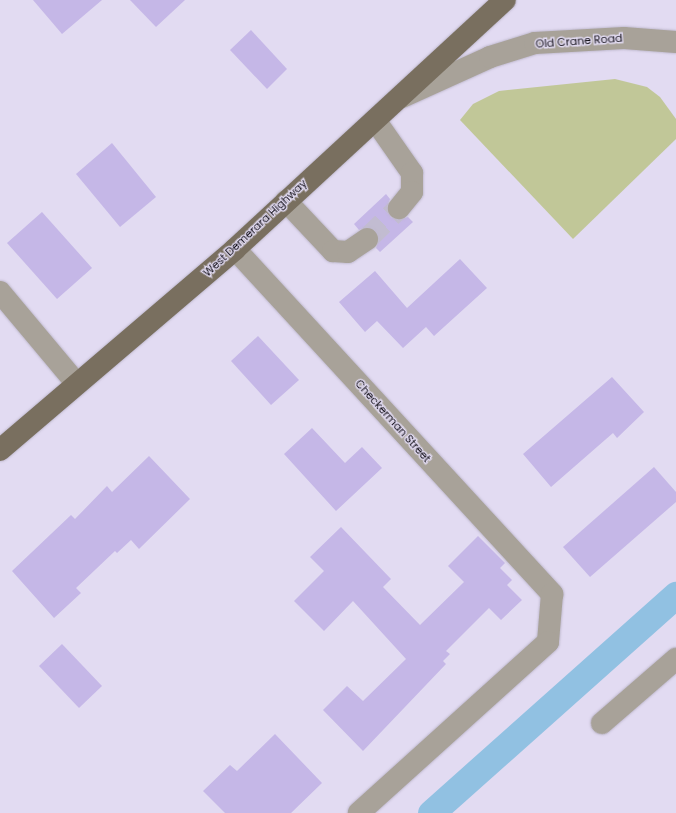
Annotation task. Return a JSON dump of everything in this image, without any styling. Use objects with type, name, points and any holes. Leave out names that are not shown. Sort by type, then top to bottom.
[{"type":"main road","name":"West Demerara Highway","points":[[0,450],[235,249],[505,0]]},
{"type":"street","name":"Old Crane Road","points":[[398,99],[490,57],[535,43],[624,38],[676,42]]},
{"type":"street","points":[[375,120],[412,173],[412,192],[399,208]]},
{"type":"street","points":[[286,201],[333,251],[348,252],[367,239]]},
{"type":"street","name":"Checkerman Street","points":[[235,249],[552,594],[548,642],[359,813]]},
{"type":"street","points":[[0,292],[76,384]]},
{"type":"street","points":[[602,723],[676,659]]},
{"type":"green space","points":[[615,79],[647,87],[660,97],[676,119],[676,139],[573,239],[460,120],[473,104],[499,91]]},
{"type":"building","points":[[33,0],[102,0],[62,34]]},
{"type":"building","points":[[130,0],[185,0],[156,27]]},
{"type":"building","points":[[251,30],[287,69],[267,89],[230,50]]},
{"type":"building","points":[[112,143],[156,197],[120,227],[76,174]]},
{"type":"building","points":[[386,194],[390,199],[387,206],[391,217],[397,220],[408,217],[413,222],[380,252],[376,248],[379,238],[377,232],[366,227],[359,230],[354,224]]},
{"type":"building","points":[[42,212],[92,268],[57,299],[7,243]]},
{"type":"building","points":[[460,259],[487,288],[434,336],[426,327],[403,348],[377,321],[365,332],[339,302],[375,271],[407,308]]},
{"type":"building","points":[[258,336],[299,380],[271,405],[231,361]]},
{"type":"building","points":[[612,377],[644,412],[617,438],[613,433],[551,487],[523,454]]},
{"type":"building","points":[[312,428],[345,463],[362,447],[382,468],[336,511],[284,454]]},
{"type":"building","points":[[149,456],[190,499],[139,549],[131,540],[117,553],[115,551],[76,588],[81,593],[54,618],[12,571],[71,515],[75,519],[107,486],[112,492]]},
{"type":"building","points":[[654,467],[676,492],[676,502],[590,577],[563,547]]},
{"type":"building","points":[[341,527],[391,579],[383,587],[420,625],[464,582],[448,566],[478,536],[505,563],[500,568],[512,580],[507,585],[522,600],[501,620],[489,608],[446,651],[450,654],[443,661],[446,664],[363,751],[323,710],[347,686],[363,701],[406,659],[353,601],[324,631],[294,601],[324,571],[310,557]]},
{"type":"building","points":[[62,644],[102,686],[79,708],[39,666]]},
{"type":"building","points":[[275,734],[322,783],[291,813],[225,813],[203,791],[230,765],[237,771]]},
{"type":"waterway","points":[[431,813],[676,595]]},
{"type":"tunnel","points":[[367,239],[399,208]]}]
